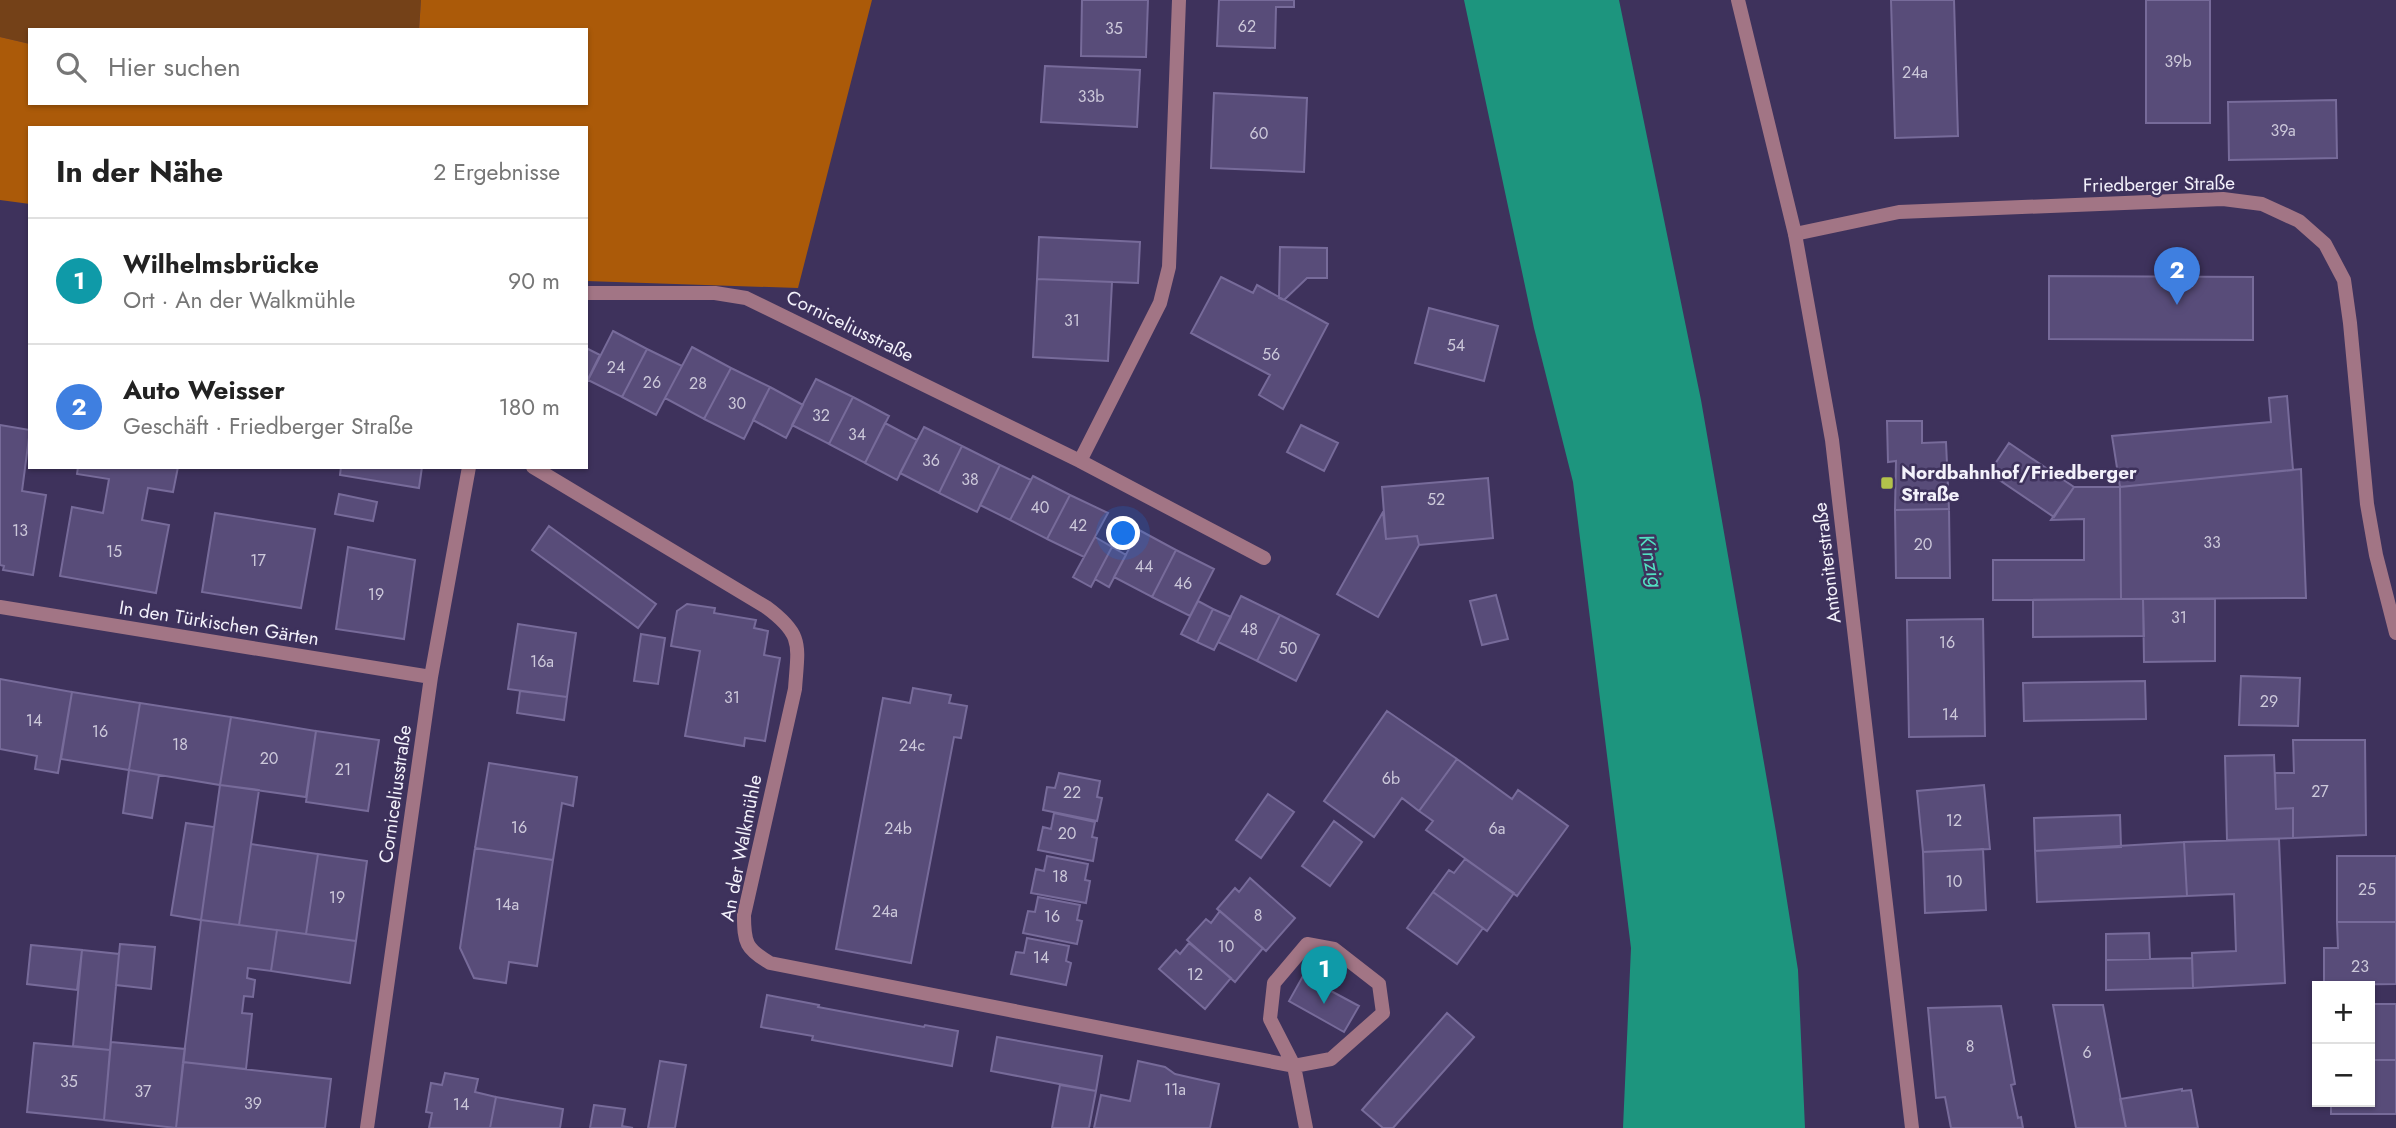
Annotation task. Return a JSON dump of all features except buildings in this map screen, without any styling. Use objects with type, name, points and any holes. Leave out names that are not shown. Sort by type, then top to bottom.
[{"type":"street","points":[[1080,461],[1160,303],[1169,267],[1179,0]]},
{"type":"street","name":"Antoniterstraße","points":[[1738,0],[1795,234],[1832,440],[1912,1128]]},
{"type":"street","name":"Friedberger Straße","points":[[1795,234],[1899,212],[2223,199],[2262,204],[2299,221],[2325,244],[2344,280],[2367,504],[2376,555],[2396,633]]},
{"type":"street","name":"Corniceliusstraße","points":[[588,293],[715,293],[746,298],[1080,461],[1264,558]]},
{"type":"street","name":"Corniceliusstraße","points":[[367,1128],[431,677],[469,469]]},
{"type":"street","name":"An der Walkmühle","points":[[536,469],[765,607],[787,623],[795,637],[795,689],[744,915],[744,938],[753,953],[770,963],[1294,1066],[1331,1059],[1383,1013],[1379,984],[1334,949],[1307,944],[1274,983],[1270,1019],[1294,1066],[1306,1128]]},
{"type":"street","name":"In den Türkischen Gärten","points":[[0,607],[431,677]]},
{"type":"shaded area","points":[[0,0],[421,0],[419,28],[28,28],[28,44],[0,37]]},
{"type":"shaded area","points":[[421,0],[872,0],[798,288],[588,281],[588,126],[28,126],[28,204],[0,200],[0,37],[28,44],[28,105],[588,105],[588,28],[419,28]]},
{"type":"water","name":"Kinzig","points":[[1464,0],[1619,0],[1701,400],[1776,832],[1798,970],[1805,1128],[1623,1128],[1631,948],[1573,482],[1534,328]]},
{"type":"place","name":"Auto Weisser","points":[[2177,305]]},
{"type":"place","name":"Nordbahnhof/Friedberger Straße","points":[[1887,483]]},
{"type":"place","name":"Wilhelmsbrücke","points":[[1324,1004]]}]
